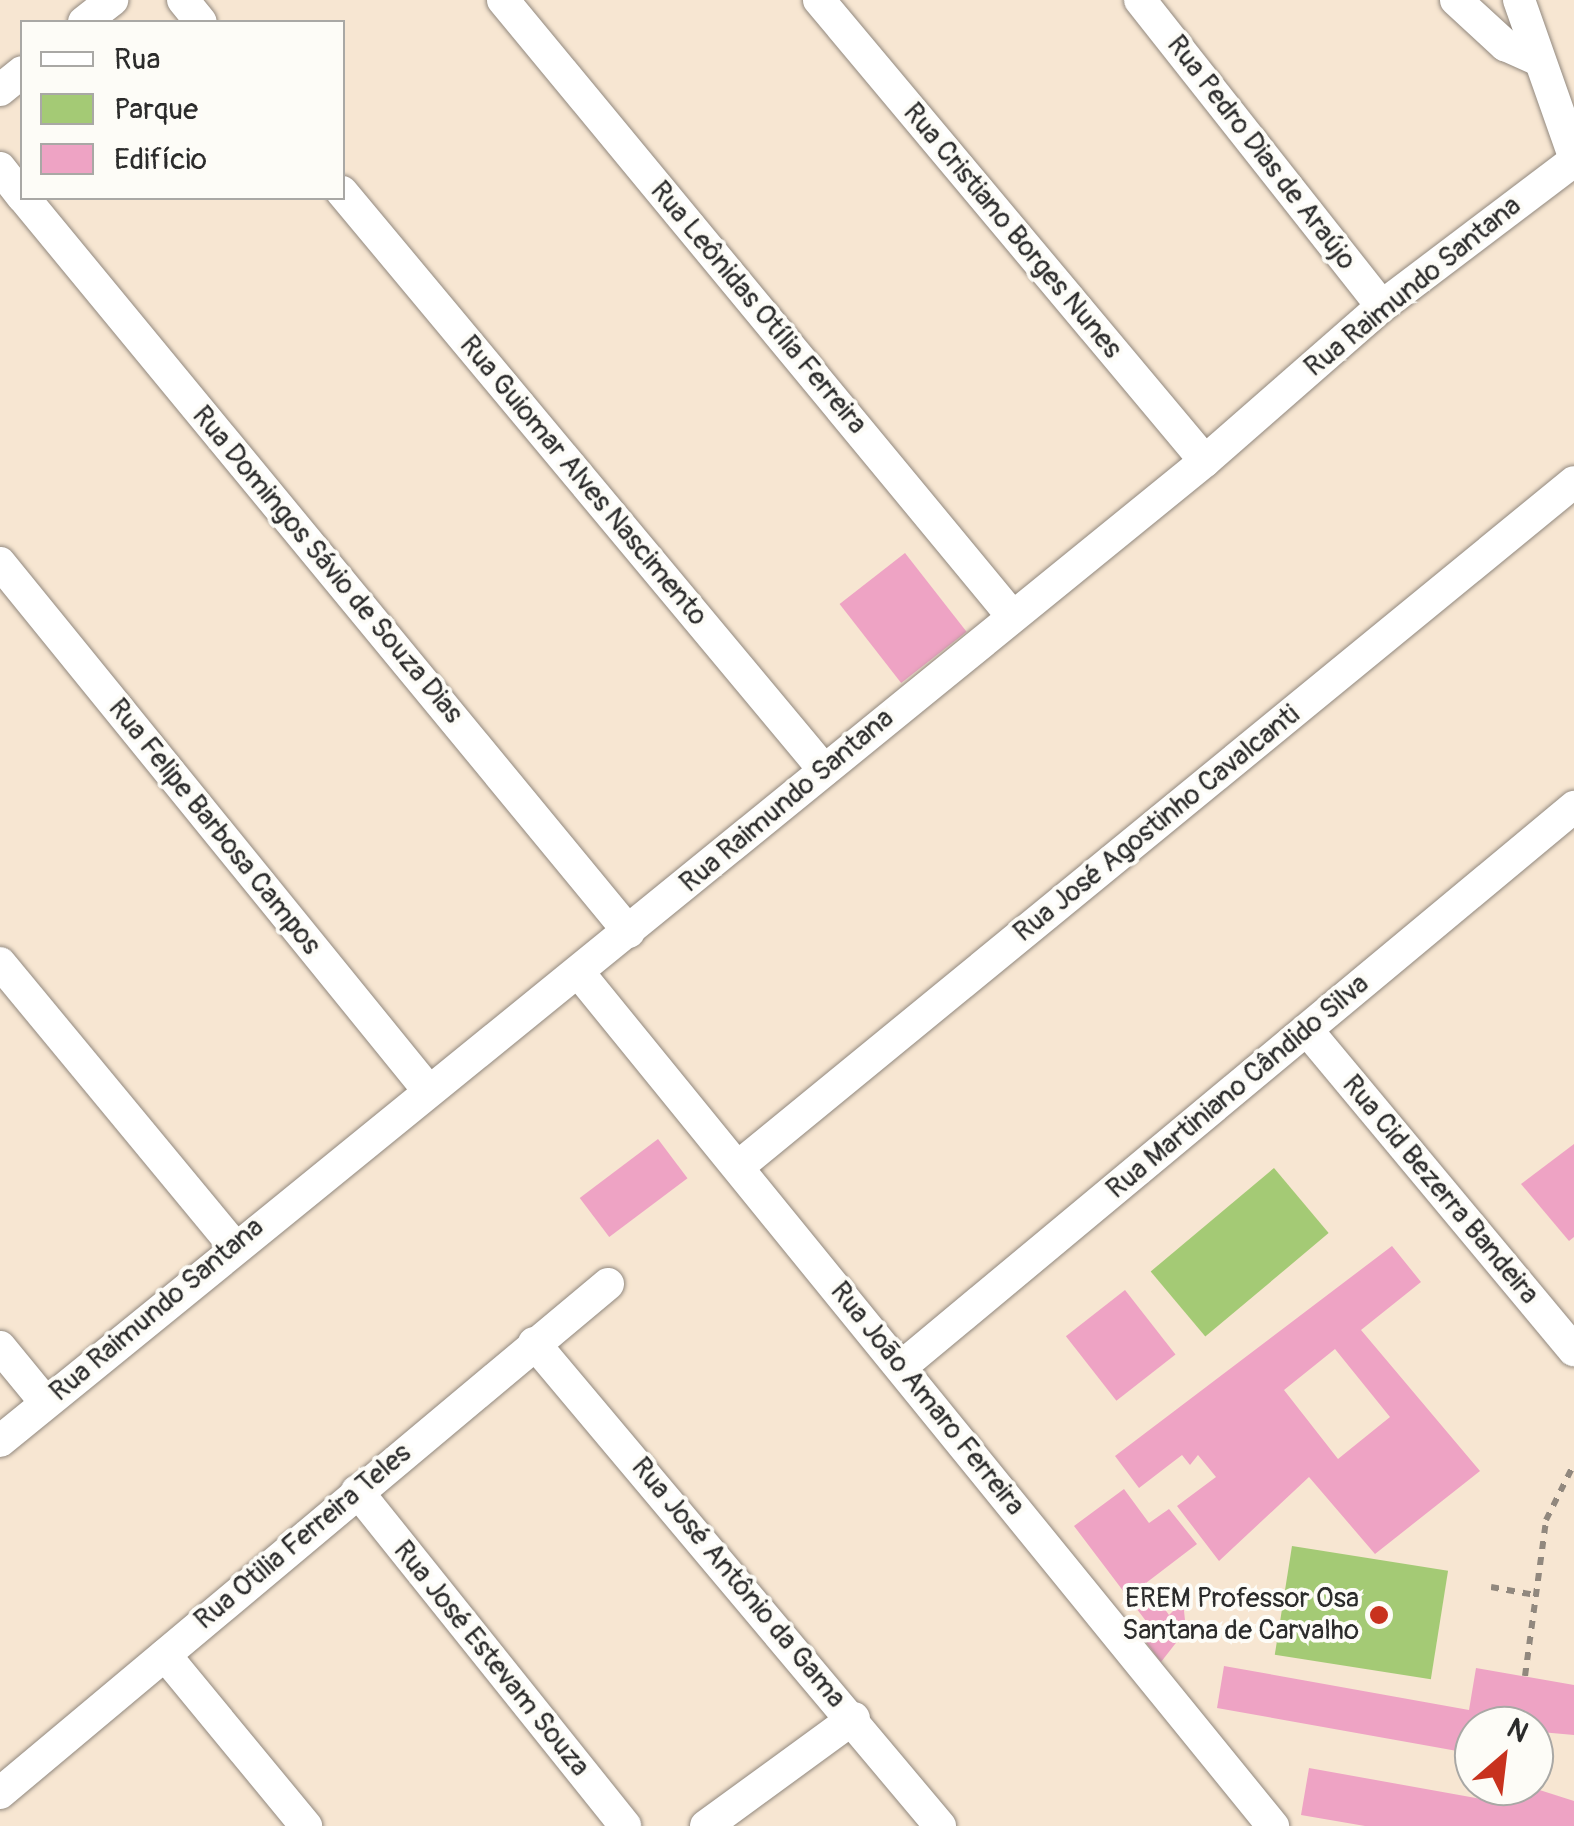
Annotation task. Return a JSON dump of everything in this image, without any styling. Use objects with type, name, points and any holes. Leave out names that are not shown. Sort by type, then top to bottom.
[{"type":"street","points":[[87,20],[112,0]]},
{"type":"street","points":[[182,0],[199,20]]},
{"type":"street","name":"Rua Leônidas Otília Ferreira","points":[[503,0],[1012,616]]},
{"type":"street","name":"Rua Cristiano Borges Nunes","points":[[819,0],[1205,461]]},
{"type":"street","name":"Rua Pedro Dias de Araújo","points":[[1140,0],[1382,306]]},
{"type":"street","points":[[1456,0],[1505,45],[1538,60]]},
{"type":"street","points":[[1519,0],[1574,159]]},
{"type":"street","points":[[0,90],[20,74]]},
{"type":"street","name":"Rua Raimundo Santana","points":[[0,1440],[233,1245],[579,973],[1205,461],[1382,306],[1574,159]]},
{"type":"street","name":"Rua Domingos Sávio de Souza Dias","points":[[0,168],[20,193]]},
{"type":"street","name":"Rua Guiomar Alves Nascimento","points":[[345,196],[824,770]]},
{"type":"street","name":"Rua Domingos Sávio de Souza Dias","points":[[25,200],[629,932]]},
{"type":"street","name":"Rua José Agostinho Cavalcanti","points":[[739,1166],[1574,482]]},
{"type":"street","name":"Rua Felipe Barbosa Campos","points":[[0,563],[429,1091]]},
{"type":"street","name":"Rua Martiniano Cândido Silva","points":[[900,1367],[1574,806]]},
{"type":"street","points":[[0,962],[233,1245]]},
{"type":"street","name":"Rua João Amaro Ferreira","points":[[579,973],[1273,1826]]},
{"type":"street","name":"Rua Cid Bezerra Bandeira","points":[[1306,1030],[1574,1350]]},
{"type":"street","name":"Rua Otilia Ferreira Teles","points":[[0,1793],[356,1491],[608,1284]]},
{"type":"street","name":"Rua José Antônio da Gama","points":[[534,1343],[854,1718],[940,1826]]},
{"type":"street","points":[[0,1347],[46,1403]]},
{"type":"street","name":"Rua José Estevam Souza","points":[[356,1491],[626,1826]]},
{"type":"street","points":[[164,1655],[306,1826]]},
{"type":"street","points":[[706,1826],[854,1718]]},
{"type":"path","points":[[1525,1676],[1546,1520],[1574,1464]]},
{"type":"path","points":[[1492,1587],[1536,1595]]},
{"type":"green space","points":[[1274,1168],[1329,1233],[1205,1337],[1151,1271]]},
{"type":"green space","points":[[1292,1546],[1448,1571],[1431,1679],[1275,1655]]},
{"type":"building","points":[[905,553],[967,632],[901,683],[840,604]]},
{"type":"building","points":[[658,1139],[687,1178],[609,1237],[580,1198]]},
{"type":"building","points":[[1574,1144],[1574,1237],[1569,1241],[1521,1184]]},
{"type":"building","points":[[1392,1246],[1421,1282],[1361,1330],[1480,1471],[1375,1554],[1309,1477],[1219,1561],[1177,1506],[1216,1477],[1198,1455],[1190,1465],[1182,1455],[1139,1488],[1115,1456]],"holes":[[[1335,1349],[1390,1417],[1338,1459],[1284,1390]]]},
{"type":"building","points":[[1125,1290],[1175,1355],[1116,1401],[1066,1336]]},
{"type":"building","points":[[1124,1489],[1149,1523],[1169,1509],[1197,1544],[1146,1583],[1169,1615],[1183,1601],[1186,1630],[1161,1662],[1142,1637],[1152,1629],[1074,1526]]},
{"type":"building","points":[[1224,1666],[1454,1707],[1454,1750],[1217,1708]]},
{"type":"building","points":[[1476,1668],[1574,1685],[1574,1735],[1554,1733],[1554,1706],[1470,1706]]},
{"type":"building","points":[[1309,1768],[1454,1794],[1454,1806],[1554,1806],[1554,1795],[1574,1801],[1574,1826],[1365,1826],[1301,1815]]},
{"type":"place","name":"EREM Professor Osa Santana de Carvalho","points":[[1379,1615]]}]
